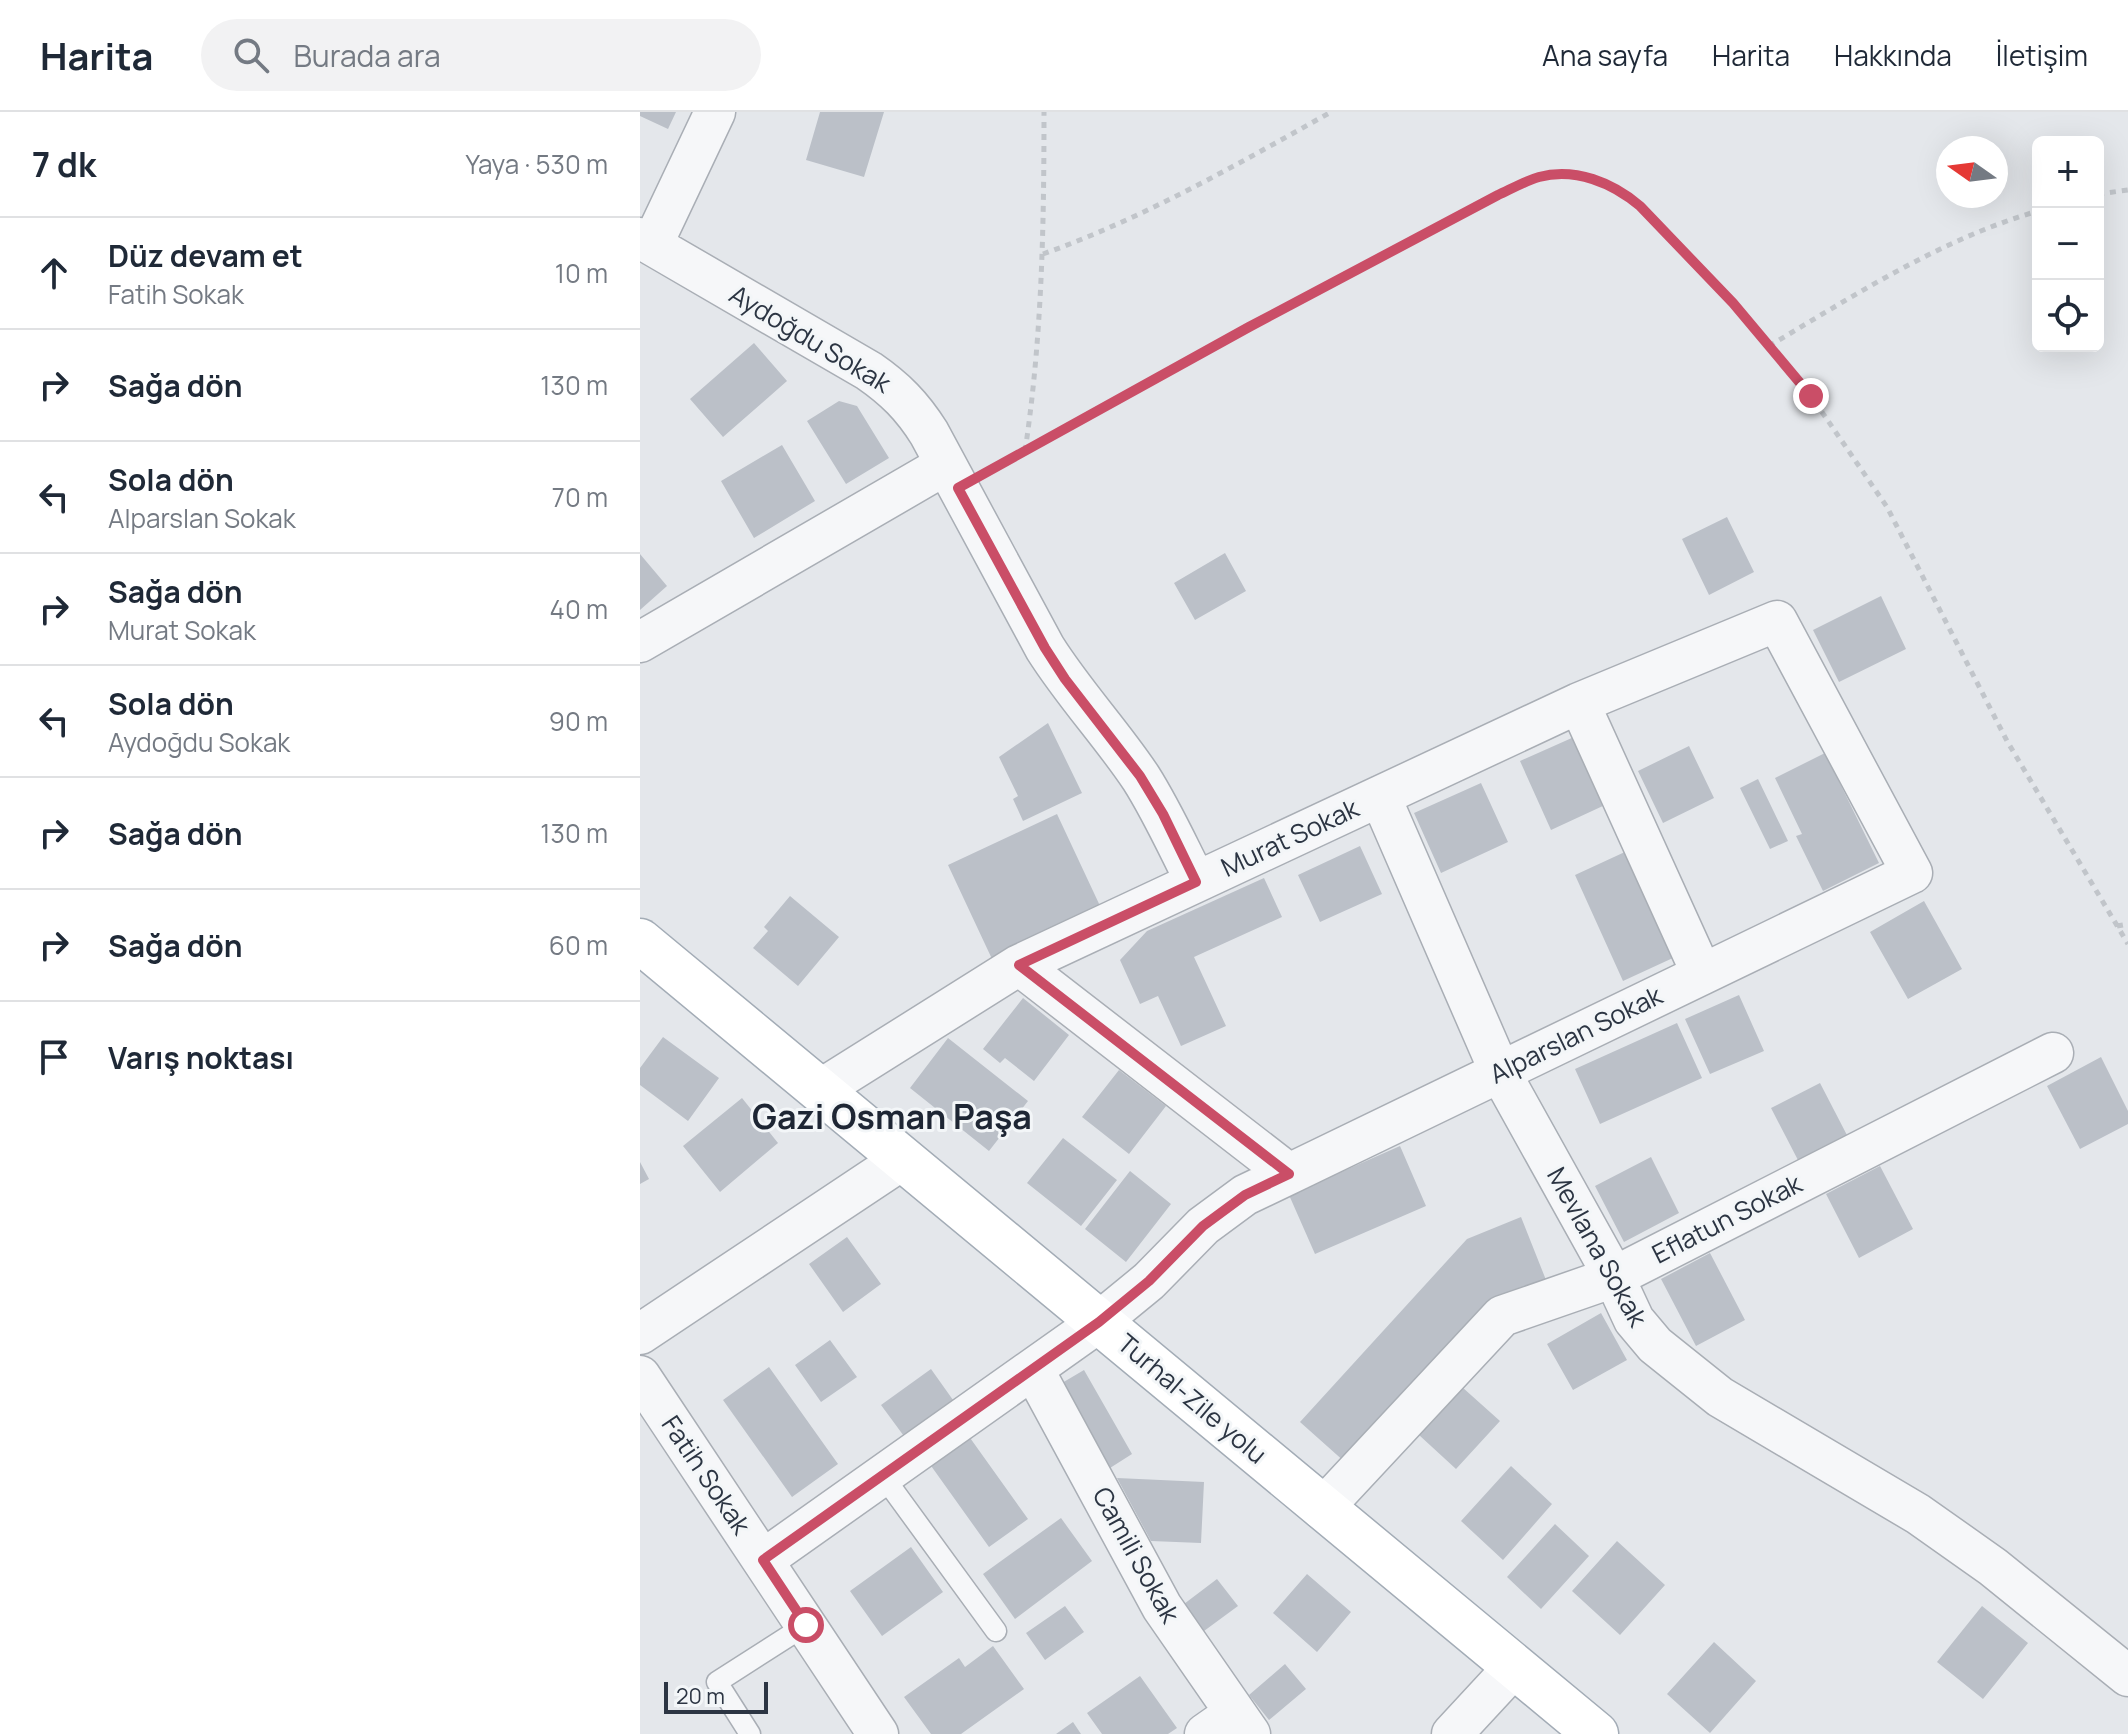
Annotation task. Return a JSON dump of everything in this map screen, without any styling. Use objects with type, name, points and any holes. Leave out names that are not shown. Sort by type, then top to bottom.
[{"type":"main road","name":"Turhal-Zile yolu","points":[[640,941],[1596,1734]]},
{"type":"street","points":[[646,242],[715,112]]},
{"type":"street","name":"Aydoğdu Sokak","points":[[646,242],[869,371],[895,389],[912,406],[1045,648],[1073,690],[1140,776],[1163,814],[1196,882]]},
{"type":"street","points":[[640,642],[952,477]]},
{"type":"street","name":"Murat Sokak","points":[[820,1090],[1019,965],[1579,703],[1777,621]]},
{"type":"street","name":"Alparslan Sokak","points":[[763,1560],[1099,1322],[1149,1281],[1203,1226],[1245,1195],[1912,873],[1777,621]]},
{"type":"street","points":[[1579,703],[1702,974]]},
{"type":"street","name":"Mevlana Sokak","points":[[1380,796],[1500,1072],[1614,1277],[1634,1320],[1655,1345],[1688,1374],[1751,1416],[1918,1514],[1993,1567],[2128,1676]]},
{"type":"street","points":[[1019,965],[1289,1174]]},
{"type":"street","name":"Eflatun Sokak","points":[[1322,1509],[1502,1316],[1614,1277],[2053,1053]]},
{"type":"street","points":[[640,1334],[903,1159]]},
{"type":"street","name":"Camili Sokak","points":[[1033,1369],[1230,1727]]},
{"type":"street","name":"Fatih Sokak","points":[[640,1376],[878,1734]]},
{"type":"street","points":[[1452,1734],[1514,1667]]},
{"type":"lane","points":[[883,1476],[996,1631]]},
{"type":"lane","points":[[750,1734],[717,1682],[806,1625]]},
{"type":"path","points":[[1025,452],[1036,380],[1043,254],[1044,112]]},
{"type":"path","points":[[1043,254],[1076,242],[1203,183],[1331,112]]},
{"type":"path","points":[[952,477],[1025,452],[1498,195],[1540,177],[1570,173],[1596,180],[1623,192],[1733,303],[1811,396],[1887,507],[2007,741],[2128,944]]},
{"type":"path","points":[[2104,193],[2128,190]]},
{"type":"path","points":[[1769,346],[1889,274],[1994,224],[2032,213]]},
{"type":"path","points":[[2117,926],[2128,924]]},
{"type":"building","points":[[640,112],[676,112],[668,129],[640,116]]},
{"type":"building","points":[[820,112],[884,112],[864,177],[806,160]]},
{"type":"building","points":[[754,343],[787,381],[723,437],[690,399]]},
{"type":"building","points":[[839,401],[857,406],[889,458],[846,484],[807,421]]},
{"type":"building","points":[[782,445],[815,501],[754,538],[721,481]]},
{"type":"building","points":[[1727,517],[1754,572],[1709,595],[1682,539]]},
{"type":"building","points":[[1225,553],[1246,591],[1195,620],[1174,583]]},
{"type":"building","points":[[640,554],[667,586],[640,610]]},
{"type":"building","points":[[1881,596],[1906,649],[1839,682],[1813,630]]},
{"type":"building","points":[[1048,723],[1082,793],[1023,821],[1013,799],[1018,796],[999,757]]},
{"type":"building","points":[[1574,737],[1605,805],[1551,830],[1520,761]]},
{"type":"building","points":[[1689,746],[1714,798],[1663,823],[1638,771]]},
{"type":"building","points":[[1825,753],[1879,863],[1823,891],[1796,836],[1802,834],[1775,778]]},
{"type":"building","points":[[1758,779],[1788,841],[1770,849],[1740,788]]},
{"type":"building","points":[[1481,783],[1508,842],[1441,873],[1414,813]]},
{"type":"building","points":[[1057,814],[1101,908],[992,959],[948,865]]},
{"type":"building","points":[[1360,846],[1382,894],[1320,922],[1298,875]]},
{"type":"building","points":[[1627,851],[1675,957],[1623,981],[1575,875]]},
{"type":"building","points":[[1264,878],[1282,917],[1194,957],[1226,1026],[1181,1046],[1158,996],[1140,1004],[1120,960],[1147,931]]},
{"type":"building","points":[[790,896],[839,937],[798,986],[753,948],[768,931],[764,927]]},
{"type":"building","points":[[1924,901],[1962,969],[1908,999],[1870,932]]},
{"type":"building","points":[[1739,995],[1764,1051],[1710,1074],[1685,1019]]},
{"type":"building","points":[[1023,998],[1069,1035],[1034,1081],[1005,1058],[1000,1063],[983,1049]]},
{"type":"building","points":[[1677,1023],[1702,1078],[1600,1124],[1575,1069]]},
{"type":"building","points":[[663,1037],[719,1078],[688,1121],[640,1085],[640,1068]]},
{"type":"building","points":[[948,1038],[1028,1101],[989,1151],[910,1088]]},
{"type":"building","points":[[2101,1057],[2128,1111],[2128,1124],[2080,1149],[2047,1086]]},
{"type":"building","points":[[1119,1070],[1166,1106],[1129,1154],[1082,1117]]},
{"type":"building","points":[[1820,1083],[1849,1139],[1800,1164],[1771,1108]]},
{"type":"building","points":[[742,1098],[778,1143],[720,1192],[683,1146]]},
{"type":"building","points":[[1063,1138],[1117,1180],[1081,1226],[1027,1183]]},
{"type":"building","points":[[1400,1146],[1426,1206],[1315,1254],[1289,1195]]},
{"type":"building","points":[[1651,1157],[1679,1213],[1624,1242],[1595,1186]]},
{"type":"building","points":[[640,1162],[649,1179],[640,1184]]},
{"type":"building","points":[[1880,1166],[1913,1229],[1859,1258],[1826,1194]]},
{"type":"building","points":[[1130,1171],[1171,1204],[1126,1262],[1085,1229]]},
{"type":"building","points":[[1521,1217],[1546,1280],[1346,1463],[1300,1422],[1467,1239]]},
{"type":"building","points":[[847,1237],[881,1284],[843,1312],[809,1264]]},
{"type":"building","points":[[1710,1253],[1745,1320],[1696,1346],[1661,1279]]},
{"type":"building","points":[[1601,1313],[1627,1360],[1573,1390],[1547,1344]]},
{"type":"building","points":[[830,1340],[857,1377],[821,1402],[795,1365]]},
{"type":"building","points":[[769,1367],[838,1464],[792,1497],[723,1400]]},
{"type":"building","points":[[931,1369],[958,1407],[909,1443],[881,1405]]},
{"type":"building","points":[[1084,1370],[1132,1454],[1110,1468],[1062,1383]]},
{"type":"building","points":[[1462,1387],[1500,1421],[1456,1469],[1419,1435]]},
{"type":"building","points":[[968,1435],[1028,1519],[989,1547],[929,1463]]},
{"type":"building","points":[[1511,1466],[1552,1504],[1503,1560],[1461,1521]]},
{"type":"building","points":[[1117,1478],[1204,1482],[1201,1543],[1151,1541]]},
{"type":"building","points":[[1061,1518],[1092,1561],[1015,1619],[983,1574]]},
{"type":"building","points":[[1555,1524],[1589,1556],[1541,1609],[1507,1577]]},
{"type":"building","points":[[1617,1541],[1665,1585],[1620,1635],[1572,1591]]},
{"type":"building","points":[[911,1547],[943,1592],[882,1636],[850,1591]]},
{"type":"building","points":[[1307,1574],[1351,1612],[1317,1652],[1273,1613]]},
{"type":"building","points":[[1217,1579],[1238,1606],[1204,1631],[1184,1604]]},
{"type":"building","points":[[1065,1606],[1084,1632],[1045,1660],[1026,1633]]},
{"type":"building","points":[[1982,1606],[2028,1643],[1983,1699],[1937,1662]]},
{"type":"building","points":[[1714,1642],[1756,1681],[1710,1733],[1667,1694]]},
{"type":"building","points":[[993,1646],[1024,1689],[961,1734],[931,1734],[904,1697],[959,1658],[965,1667]]},
{"type":"building","points":[[1285,1664],[1306,1689],[1269,1720],[1249,1695]]},
{"type":"building","points":[[1140,1676],[1177,1728],[1168,1734],[1102,1734],[1087,1713]]},
{"type":"building","points":[[1073,1722],[1081,1734],[1056,1734]]},
{"type":"district","name":"Gazi Osman Paşa","points":[[892,1117]]},
{"type":"route","points":[[806,1625],[763,1560],[1099,1322],[1149,1281],[1203,1226],[1245,1195],[1289,1174],[1019,965],[1196,882],[1163,814],[1140,776],[1065,679],[1045,648],[958,488],[1249,327],[1498,195],[1540,177],[1570,173],[1623,192],[1640,206],[1733,303],[1811,396]]}]
